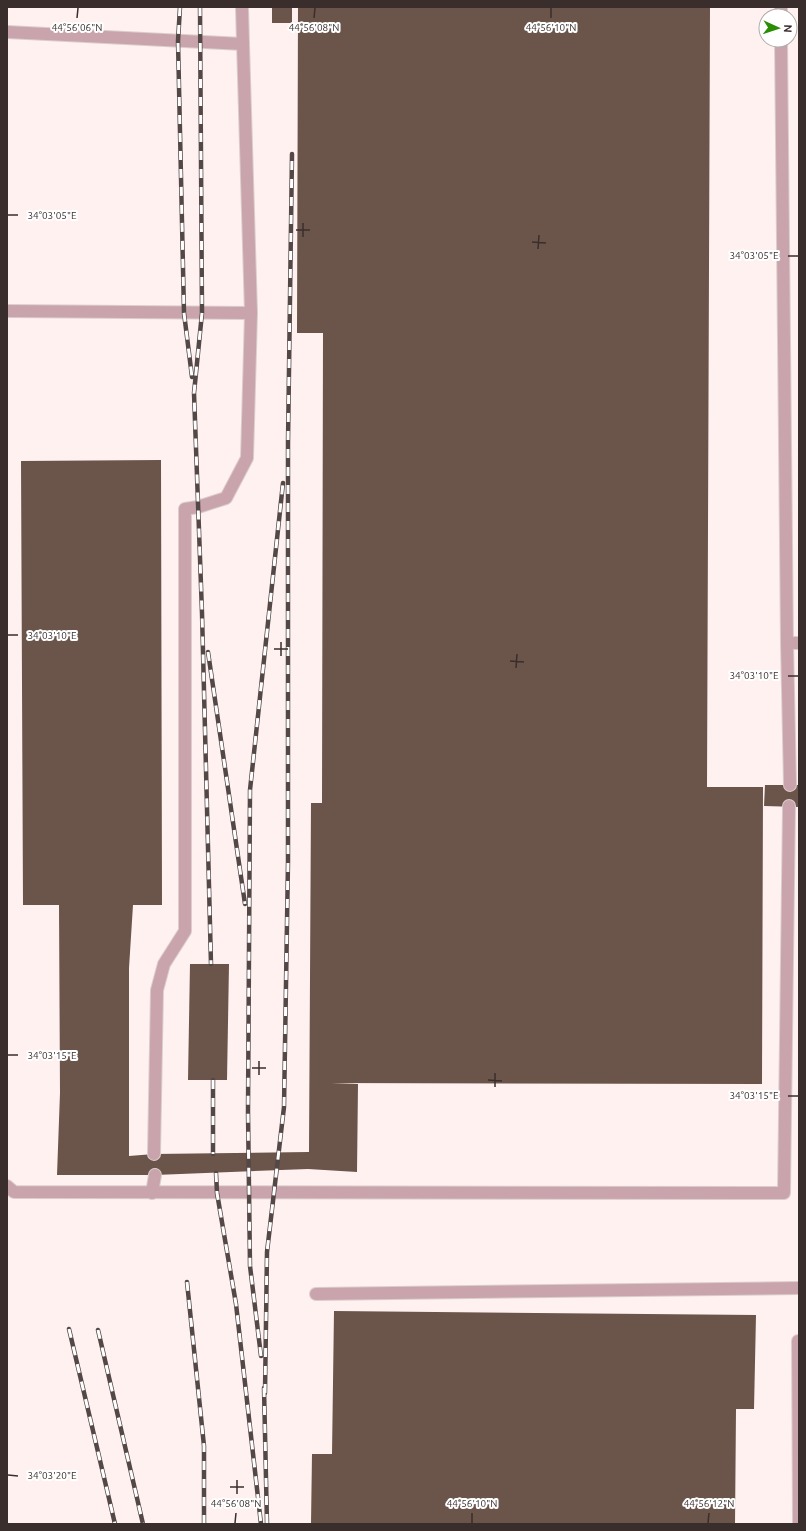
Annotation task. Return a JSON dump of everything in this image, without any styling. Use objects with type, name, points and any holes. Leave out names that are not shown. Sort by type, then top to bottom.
[{"type":"lane","points":[[154,1154],[157,990],[164,964],[184,932],[184,510],[226,498],[247,458],[251,313],[242,7]]},
{"type":"lane","points":[[7,32],[243,44]]},
{"type":"lane","points":[[781,48],[793,643],[790,785]]},
{"type":"lane","points":[[7,310],[251,313]]},
{"type":"lane","points":[[7,1186],[14,1192],[784,1193],[789,806]]},
{"type":"lane","points":[[152,1193],[155,1175]]},
{"type":"lane","points":[[316,1294],[799,1288]]},
{"type":"lane","points":[[798,1340],[799,1524]]},
{"type":"building","points":[[272,7],[292,7],[292,23],[272,23]]},
{"type":"building","points":[[298,7],[710,7],[707,787],[763,787],[762,1084],[331,1083],[358,1084],[357,1172],[308,1169],[155,1175],[57,1175],[60,1093],[59,905],[23,905],[21,461],[161,460],[162,905],[133,905],[129,968],[129,1156],[154,1154],[309,1152],[311,803],[322,803],[323,333],[297,333]]},
{"type":"building","points":[[765,785],[799,785],[799,807],[764,806]]},
{"type":"building","points":[[190,964],[229,964],[227,1080],[188,1080]]},
{"type":"building","points":[[334,1311],[756,1315],[754,1409],[736,1409],[735,1524],[311,1524],[312,1454],[332,1454]]},
{"type":"railway","points":[[180,7],[178,41],[184,313],[192,377]]},
{"type":"railway","points":[[200,7],[202,313],[194,393],[202,613],[211,964]]},
{"type":"railway","points":[[265,1393],[267,1252],[284,1107],[288,862],[288,442],[292,154]]},
{"type":"railway","points":[[261,1356],[250,1266],[248,1112],[250,790],[283,483]]},
{"type":"railway","points":[[208,652],[245,904]]},
{"type":"railway","points":[[213,1080],[213,1154]]},
{"type":"railway","points":[[216,1173],[217,1193],[236,1304],[261,1524]]},
{"type":"railway","points":[[187,1282],[204,1446],[204,1524]]},
{"type":"railway","points":[[69,1329],[115,1524]]},
{"type":"railway","points":[[98,1330],[143,1524]]},
{"type":"railway","points":[[264,1388],[267,1524]]}]
